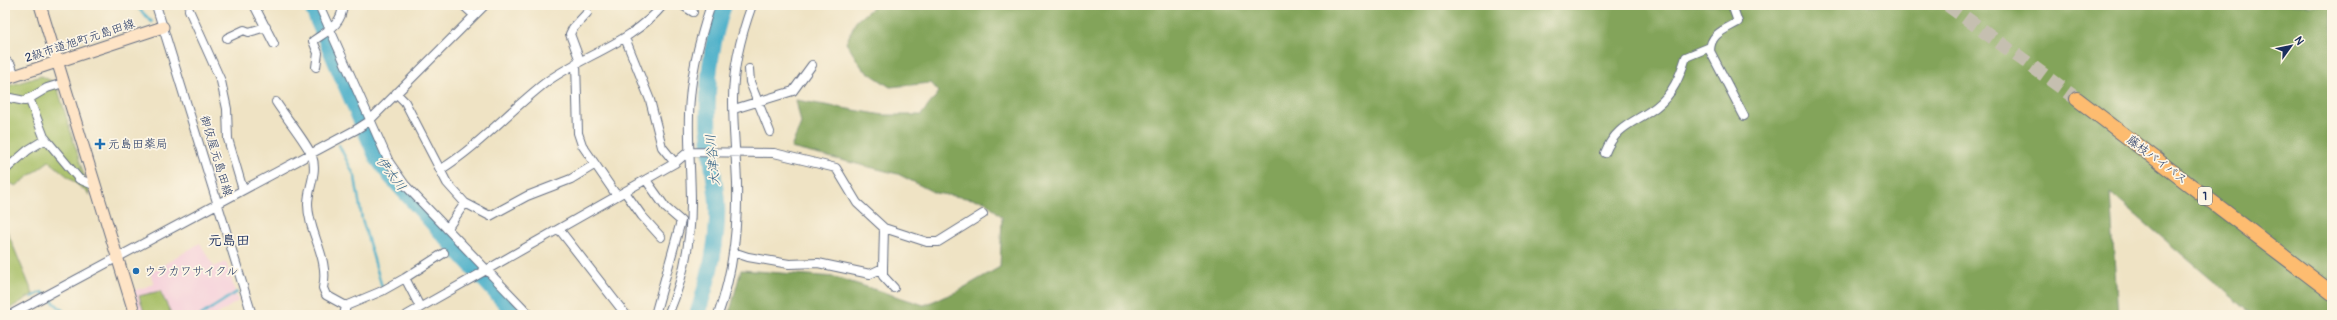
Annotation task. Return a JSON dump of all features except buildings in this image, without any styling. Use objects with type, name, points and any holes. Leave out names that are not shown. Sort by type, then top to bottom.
[{"type":"highway","name":"藤枝バイパス","points":[[2077,99],[2332,294]]},
{"type":"street","points":[[40,5],[135,315]]},
{"type":"street","name":"御仮屋元島田線","points":[[156,5],[252,315]]},
{"type":"street","points":[[254,5],[274,44]]},
{"type":"street","points":[[319,5],[389,162],[405,185],[485,270],[530,315]]},
{"type":"street","points":[[316,68],[318,53],[313,41],[336,25],[343,13],[343,5]]},
{"type":"street","points":[[464,5],[474,15]]},
{"type":"street","points":[[10,315],[358,129],[369,120],[485,5]]},
{"type":"street","points":[[440,170],[486,137],[545,84],[578,62],[625,38],[645,25],[663,5]]},
{"type":"street","points":[[682,5],[693,12]]},
{"type":"street","points":[[668,315],[678,291],[687,252],[691,203],[689,113],[692,81],[698,48],[710,5]]},
{"type":"street","points":[[718,315],[733,252],[737,184],[733,152],[736,69],[741,36],[752,5]]},
{"type":"street","points":[[1732,5],[1738,22],[1713,36],[1710,51],[1744,116]]},
{"type":"street","points":[[189,10],[221,81],[227,109],[228,139],[243,190]]},
{"type":"street","points":[[587,13],[573,28],[570,34],[578,62],[578,133],[582,144],[594,164],[617,196]]},
{"type":"street","name":"2級市道旭町元島田線","points":[[10,78],[163,27]]},
{"type":"street","points":[[227,38],[244,30],[249,32],[266,27]]},
{"type":"street","points":[[625,38],[650,100],[662,147],[675,163]]},
{"type":"street","points":[[1605,153],[1616,133],[1636,118],[1656,107],[1673,89],[1686,57],[1710,47]]},
{"type":"street","points":[[5,60],[11,65],[10,78]]},
{"type":"street","points":[[734,109],[793,91],[812,65]]},
{"type":"street","points":[[749,68],[750,82],[763,111],[770,132]]},
{"type":"street","points":[[5,97],[25,101],[60,84]]},
{"type":"street","points":[[396,93],[405,102],[447,183],[465,202],[490,216],[527,196],[570,179],[594,164]]},
{"type":"street","points":[[29,98],[46,139],[79,179],[91,184]]},
{"type":"street","points":[[276,102],[311,154],[315,166],[308,203],[323,259],[325,277],[322,288],[326,295],[346,306]]},
{"type":"street","points":[[5,170],[28,150],[46,139]]},
{"type":"street","points":[[406,315],[646,180],[675,163],[690,152],[733,152],[757,154],[774,153],[836,168],[857,203],[884,228],[927,242],[938,242],[983,214]]},
{"type":"street","points":[[646,180],[666,208],[681,222],[661,302],[655,315]]},
{"type":"street","points":[[625,192],[642,216],[661,237]]},
{"type":"street","points":[[447,229],[465,202]]},
{"type":"street","points":[[884,228],[883,276],[894,288]]},
{"type":"street","points":[[559,229],[626,315]]},
{"type":"street","points":[[733,252],[748,257],[789,264],[818,264],[870,274],[883,268]]},
{"type":"street","points":[[346,306],[382,291],[444,253]]},
{"type":"street","points":[[405,278],[420,307]]},
{"type":"street","points":[[344,315],[346,306]]},
{"type":"shaded area","points":[[200,243],[214,267],[226,262],[238,301],[216,315],[140,315],[133,291],[154,284],[150,273]]},
{"type":"green space","points":[[876,5],[2332,5],[2332,315],[2253,315],[2110,193],[2118,315],[729,315],[741,270],[835,277],[924,305],[956,292],[1000,267],[1002,217],[985,201],[935,193],[898,174],[791,148],[801,123],[796,100],[883,115],[921,115],[939,92],[931,83],[890,87],[863,69],[846,43],[856,21]]},
{"type":"green space","points":[[41,76],[56,83],[90,195],[49,161],[16,186],[10,183],[5,187],[5,87]]},
{"type":"green space","points":[[5,226],[33,294],[6,311],[5,310]]},
{"type":"green space","points":[[160,291],[172,315],[145,315],[139,296]]},
{"type":"waterway","points":[[135,5],[152,22]]},
{"type":"waterway","name":"伊太川","points":[[311,5],[377,158],[391,177],[516,315]]},
{"type":"waterway","name":"大津谷川","points":[[697,315],[715,245],[717,201],[710,147],[708,93],[714,40],[724,5]]},
{"type":"waterway","points":[[339,145],[355,177],[362,219],[382,287]]},
{"type":"waterway","points":[[32,297],[42,292],[68,315]]},
{"type":"waterway","points":[[201,315],[237,292]]},
{"type":"tunnel","points":[[1948,5],[2077,99]]},
{"type":"place","name":"元島田薬局","points":[[100,144]]},
{"type":"place","name":"ウラカワサイクル","points":[[136,271]]},
{"type":"district","name":"元島田","points":[[229,240]]}]
